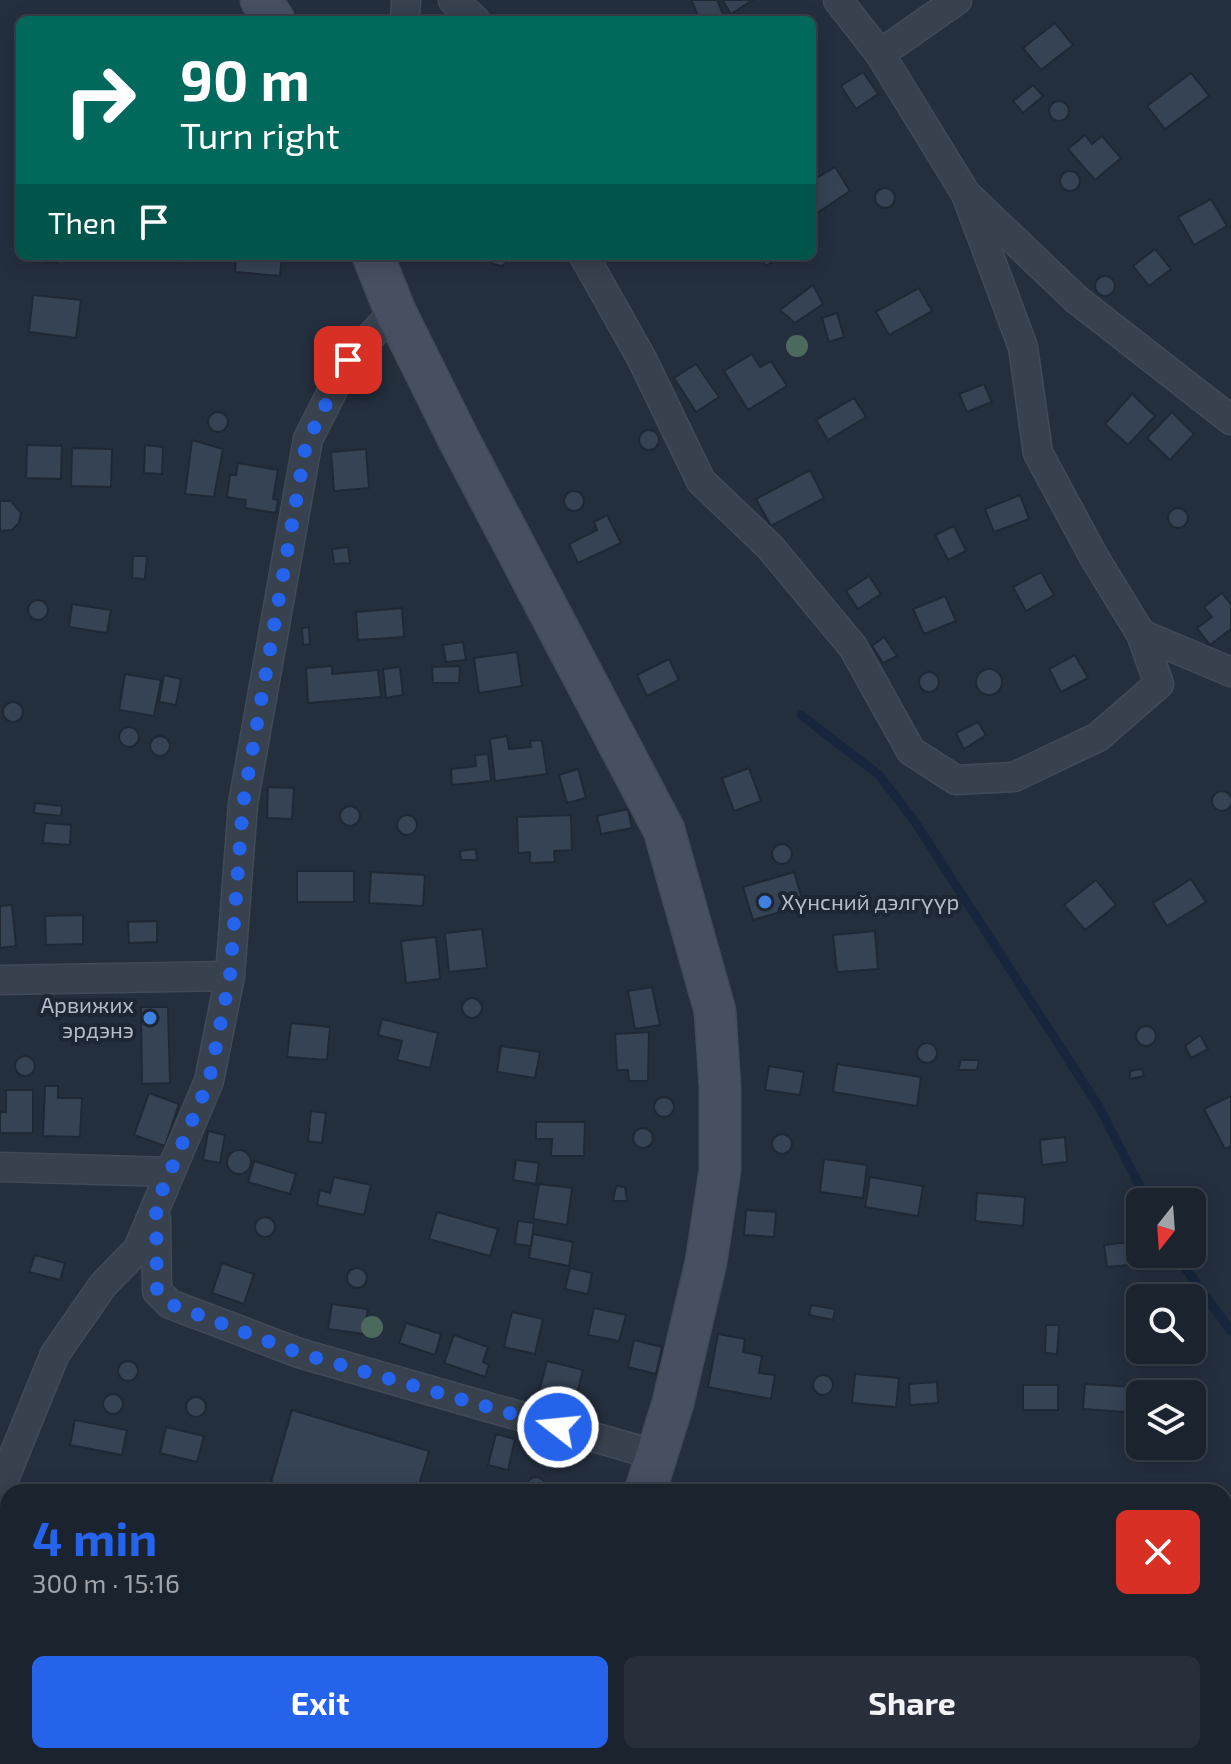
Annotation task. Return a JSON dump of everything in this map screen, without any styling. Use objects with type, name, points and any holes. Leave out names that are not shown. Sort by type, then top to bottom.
[{"type":"street","points":[[453,0],[471,16]]},
{"type":"street","points":[[586,260],[642,359],[701,481],[770,547],[853,647],[911,751],[956,780],[1014,777],[1098,737],[1159,684],[1141,634],[1094,557],[1038,453],[1023,347],[966,194],[880,54],[838,0]]},
{"type":"street","points":[[880,54],[957,0]]},
{"type":"street","points":[[966,194],[1076,299],[1231,420]]},
{"type":"street","points":[[156,1205],[157,1291],[170,1304],[299,1353],[650,1473],[673,1403],[706,1262],[720,1170],[721,1099],[715,1011],[664,830],[395,311],[375,260]]},
{"type":"street","points":[[2,1484],[55,1354],[103,1285],[138,1249],[209,1081],[230,976],[243,804],[306,444],[348,360],[395,311]]},
{"type":"street","points":[[1141,634],[1231,672]]},
{"type":"street","points":[[0,980],[230,976]]},
{"type":"street","points":[[0,1167],[170,1172]]},
{"type":"building","points":[[691,0],[717,0],[724,16],[698,16]]},
{"type":"building","points":[[722,0],[753,0],[731,14]]},
{"type":"building","points":[[1055,23],[1073,45],[1041,70],[1023,48]]},
{"type":"building","points":[[863,72],[878,94],[856,109],[841,86]]},
{"type":"building","points":[[1191,73],[1209,96],[1165,129],[1147,106]]},
{"type":"building","points":[[1033,85],[1043,96],[1023,113],[1013,101]]},
{"type":"building","points":[[1059,101],[1066,104],[1069,111],[1066,118],[1059,121],[1052,118],[1049,111],[1052,104]]},
{"type":"building","points":[[1085,135],[1092,144],[1102,136],[1121,158],[1095,180],[1068,149]]},
{"type":"building","points":[[835,167],[850,191],[817,213],[816,179]]},
{"type":"building","points":[[1070,171],[1077,174],[1080,181],[1077,188],[1070,191],[1063,188],[1060,181],[1063,174]]},
{"type":"building","points":[[881,188],[889,188],[895,198],[889,208],[881,208],[875,202],[875,194]]},
{"type":"building","points":[[1211,199],[1227,226],[1194,245],[1178,217]]},
{"type":"building","points":[[1155,249],[1171,269],[1149,286],[1133,266]]},
{"type":"building","points":[[236,260],[282,260],[280,276],[235,272]]},
{"type":"building","points":[[490,260],[510,260],[502,266]]},
{"type":"building","points":[[1105,276],[1112,279],[1115,286],[1112,293],[1105,296],[1098,293],[1095,286],[1098,279]]},
{"type":"building","points":[[813,285],[823,304],[795,323],[780,310]]},
{"type":"building","points":[[919,288],[932,311],[889,335],[876,312]]},
{"type":"building","points":[[33,295],[81,300],[76,338],[29,332]]},
{"type":"building","points":[[837,313],[844,337],[829,342],[822,318]]},
{"type":"building","points":[[752,354],[760,367],[771,361],[787,386],[748,410],[724,371]]},
{"type":"building","points":[[696,364],[719,397],[696,412],[674,378]]},
{"type":"building","points":[[984,384],[992,402],[967,412],[959,394]]},
{"type":"building","points":[[1132,394],[1155,416],[1128,445],[1105,424]]},
{"type":"building","points":[[854,398],[866,417],[828,440],[816,420]]},
{"type":"building","points":[[218,412],[225,415],[228,422],[225,429],[218,432],[211,429],[208,422],[211,415]]},
{"type":"building","points":[[1172,412],[1194,434],[1170,460],[1147,438]]},
{"type":"building","points":[[649,430],[656,433],[659,440],[656,447],[649,450],[642,447],[639,440],[642,433]]},
{"type":"building","points":[[192,440],[223,449],[214,497],[185,494]]},
{"type":"building","points":[[27,445],[62,446],[61,479],[26,478]]},
{"type":"building","points":[[145,445],[163,447],[162,474],[144,473]]},
{"type":"building","points":[[72,448],[112,449],[111,487],[71,486]]},
{"type":"building","points":[[366,449],[369,488],[334,491],[331,452]]},
{"type":"building","points":[[238,463],[278,470],[273,499],[278,500],[276,513],[245,508],[246,500],[227,497],[230,475],[236,475]]},
{"type":"building","points":[[810,470],[824,498],[771,526],[756,499]]},
{"type":"building","points":[[574,491],[581,494],[584,501],[581,508],[574,511],[567,508],[564,501],[567,494]]},
{"type":"building","points":[[1020,495],[1029,519],[994,532],[985,509]]},
{"type":"building","points":[[0,501],[11,501],[21,513],[19,523],[12,530],[0,531]]},
{"type":"building","points":[[1178,508],[1185,511],[1188,518],[1185,525],[1178,528],[1171,525],[1168,518],[1171,511]]},
{"type":"building","points":[[607,515],[621,543],[578,563],[569,544],[597,530],[594,522]]},
{"type":"building","points":[[954,526],[966,551],[948,560],[935,535]]},
{"type":"building","points":[[348,547],[350,563],[334,564],[332,549]]},
{"type":"building","points":[[133,556],[147,556],[145,579],[132,578]]},
{"type":"building","points":[[1041,572],[1054,595],[1026,611],[1013,587]]},
{"type":"building","points":[[869,576],[881,594],[858,609],[846,591]]},
{"type":"building","points":[[1222,593],[1231,604],[1231,629],[1210,645],[1197,628],[1212,617],[1204,607]]},
{"type":"building","points":[[945,596],[956,621],[924,634],[913,609]]},
{"type":"building","points":[[38,600],[45,603],[48,610],[45,617],[38,620],[31,617],[28,610],[31,603]]},
{"type":"building","points":[[72,604],[111,610],[107,633],[69,627]]},
{"type":"building","points":[[402,608],[404,637],[358,640],[356,612]]},
{"type":"building","points":[[309,627],[310,644],[303,645],[302,628]]},
{"type":"building","points":[[884,637],[897,656],[883,663],[872,646]]},
{"type":"building","points":[[463,642],[466,660],[446,662],[443,645]]},
{"type":"building","points":[[517,652],[522,686],[479,693],[474,658]]},
{"type":"building","points":[[1075,655],[1088,678],[1061,692],[1049,669]]},
{"type":"building","points":[[669,659],[679,680],[647,696],[637,675]]},
{"type":"building","points":[[332,666],[332,674],[378,670],[381,697],[308,703],[306,668]]},
{"type":"building","points":[[460,666],[459,683],[433,683],[432,667]]},
{"type":"building","points":[[400,667],[403,695],[386,698],[383,669]]},
{"type":"building","points":[[989,669],[998,673],[1002,682],[998,691],[989,695],[980,691],[976,682],[980,673]]},
{"type":"building","points":[[929,672],[936,675],[939,682],[936,689],[929,692],[922,689],[919,682],[922,675]]},
{"type":"building","points":[[125,674],[161,680],[154,716],[119,710]]},
{"type":"building","points":[[164,675],[181,679],[176,705],[159,702]]},
{"type":"building","points":[[13,702],[20,705],[23,712],[20,719],[13,722],[6,719],[3,712],[6,705]]},
{"type":"building","points":[[978,722],[986,735],[964,749],[956,733]]},
{"type":"building","points":[[129,727],[136,730],[139,737],[136,744],[129,747],[122,744],[119,737],[122,730]]},
{"type":"building","points":[[160,736],[167,739],[170,746],[167,753],[160,756],[153,753],[150,746],[153,739]]},
{"type":"building","points":[[507,736],[509,749],[531,747],[530,741],[542,740],[547,774],[495,781],[490,739]]},
{"type":"building","points":[[488,754],[491,781],[452,785],[451,769],[476,766],[475,755]]},
{"type":"building","points":[[749,768],[761,801],[734,811],[722,778]]},
{"type":"building","points":[[578,769],[586,798],[567,803],[559,775]]},
{"type":"building","points":[[268,787],[294,788],[292,819],[267,818]]},
{"type":"building","points":[[1222,791],[1229,794],[1232,801],[1229,808],[1222,811],[1215,808],[1212,801],[1215,794]]},
{"type":"building","points":[[35,803],[62,806],[61,816],[34,813]]},
{"type":"building","points":[[350,806],[357,809],[360,816],[357,823],[350,826],[343,823],[340,816],[343,809]]},
{"type":"building","points":[[628,809],[632,828],[601,834],[597,816]]},
{"type":"building","points":[[407,815],[414,818],[417,825],[414,832],[407,835],[400,832],[397,825],[400,818]]},
{"type":"building","points":[[571,815],[572,850],[554,851],[555,862],[530,863],[530,852],[518,853],[517,817]]},
{"type":"building","points":[[45,823],[71,825],[70,845],[43,843]]},
{"type":"building","points":[[782,844],[789,847],[792,854],[789,861],[782,864],[775,861],[772,854],[775,847]]},
{"type":"building","points":[[476,849],[477,860],[461,860],[460,851]]},
{"type":"building","points":[[297,871],[354,871],[354,902],[297,902]]},
{"type":"building","points":[[371,872],[425,875],[423,906],[369,903]]},
{"type":"building","points":[[794,872],[804,905],[753,920],[743,887]]},
{"type":"building","points":[[1191,879],[1206,902],[1167,926],[1153,903]]},
{"type":"building","points":[[1096,880],[1116,905],[1085,930],[1064,905]]},
{"type":"building","points":[[12,905],[16,946],[0,948],[0,906]]},
{"type":"building","points":[[83,915],[83,944],[46,945],[45,916]]},
{"type":"building","points":[[157,921],[157,942],[129,943],[128,922]]},
{"type":"building","points":[[482,929],[487,968],[449,972],[445,933]]},
{"type":"building","points":[[875,931],[878,969],[837,972],[833,935]]},
{"type":"building","points":[[436,937],[440,979],[406,983],[401,941]]},
{"type":"building","points":[[652,987],[660,1025],[635,1029],[628,991]]},
{"type":"building","points":[[472,998],[479,1001],[482,1008],[479,1015],[472,1018],[465,1015],[462,1008],[465,1001]]},
{"type":"building","points":[[141,1007],[168,1007],[170,1083],[142,1084]]},
{"type":"building","points":[[382,1019],[438,1033],[430,1068],[397,1060],[402,1041],[378,1035]]},
{"type":"building","points":[[291,1023],[330,1027],[327,1060],[287,1057]]},
{"type":"building","points":[[1146,1026],[1153,1029],[1156,1036],[1153,1043],[1146,1046],[1139,1043],[1136,1036],[1139,1029]]},
{"type":"building","points":[[649,1032],[648,1081],[629,1081],[628,1070],[617,1070],[615,1034]]},
{"type":"building","points":[[1200,1035],[1208,1049],[1191,1058],[1185,1046]]},
{"type":"building","points":[[927,1043],[934,1046],[937,1053],[934,1060],[927,1063],[920,1060],[917,1053],[920,1046]]},
{"type":"building","points":[[501,1046],[540,1052],[535,1078],[497,1072]]},
{"type":"building","points":[[25,1056],[32,1059],[35,1066],[32,1073],[25,1076],[18,1073],[15,1066],[18,1059]]},
{"type":"building","points":[[961,1060],[979,1060],[977,1070],[958,1070]]},
{"type":"building","points":[[837,1064],[921,1077],[917,1106],[833,1092]]},
{"type":"building","points":[[769,1066],[804,1072],[800,1095],[765,1090]]},
{"type":"building","points":[[1142,1069],[1144,1076],[1130,1079],[1130,1071]]},
{"type":"building","points":[[45,1086],[58,1086],[58,1098],[82,1098],[80,1137],[43,1136]]},
{"type":"building","points":[[6,1090],[33,1090],[33,1133],[0,1133],[0,1112],[6,1112]]},
{"type":"building","points":[[149,1093],[179,1104],[165,1146],[134,1135]]},
{"type":"building","points":[[1231,1096],[1231,1146],[1225,1149],[1204,1109]]},
{"type":"building","points":[[664,1097],[671,1100],[674,1107],[671,1114],[664,1117],[657,1114],[654,1107],[657,1100]]},
{"type":"building","points":[[311,1111],[326,1113],[322,1143],[308,1141]]},
{"type":"building","points":[[536,1122],[585,1122],[584,1156],[551,1156],[552,1139],[536,1139]]},
{"type":"building","points":[[643,1128],[650,1131],[653,1138],[650,1145],[643,1148],[636,1145],[633,1138],[636,1131]]},
{"type":"building","points":[[208,1131],[225,1135],[220,1163],[203,1160]]},
{"type":"building","points":[[782,1134],[789,1137],[792,1144],[789,1151],[782,1154],[775,1151],[772,1144],[775,1137]]},
{"type":"building","points":[[1065,1137],[1067,1162],[1042,1165],[1040,1140]]},
{"type":"building","points":[[239,1150],[250,1157],[251,1162],[244,1173],[239,1174],[228,1167],[227,1162],[234,1151]]},
{"type":"building","points":[[824,1159],[867,1165],[863,1198],[820,1192]]},
{"type":"building","points":[[516,1160],[539,1163],[536,1184],[513,1180]]},
{"type":"building","points":[[254,1161],[296,1174],[290,1194],[248,1182]]},
{"type":"building","points":[[334,1177],[371,1185],[364,1215],[317,1205],[320,1190],[330,1193]]},
{"type":"building","points":[[870,1177],[923,1186],[918,1216],[865,1207]]},
{"type":"building","points":[[539,1184],[572,1188],[567,1225],[533,1219]]},
{"type":"building","points":[[616,1186],[625,1187],[627,1201],[613,1201]]},
{"type":"building","points":[[977,1193],[1025,1197],[1023,1226],[975,1221]]},
{"type":"building","points":[[746,1210],[776,1212],[774,1237],[744,1235]]},
{"type":"building","points":[[437,1212],[498,1229],[490,1256],[429,1239]]},
{"type":"building","points":[[265,1217],[272,1220],[275,1227],[272,1234],[265,1237],[258,1234],[255,1227],[258,1220]]},
{"type":"building","points":[[518,1221],[534,1223],[531,1246],[515,1244]]},
{"type":"building","points":[[533,1234],[573,1242],[569,1266],[529,1258]]},
{"type":"building","points":[[1126,1242],[1126,1265],[1107,1267],[1104,1245]]},
{"type":"building","points":[[35,1255],[65,1263],[60,1280],[29,1272]]},
{"type":"building","points":[[222,1263],[254,1274],[244,1304],[212,1293]]},
{"type":"building","points":[[357,1268],[364,1271],[367,1278],[364,1285],[357,1288],[350,1285],[347,1278],[350,1271]]},
{"type":"building","points":[[570,1268],[592,1273],[588,1294],[565,1289]]},
{"type":"building","points":[[332,1304],[368,1309],[364,1334],[328,1329]]},
{"type":"building","points":[[811,1305],[835,1309],[833,1320],[809,1315]]},
{"type":"building","points":[[594,1308],[626,1315],[619,1341],[588,1335]]},
{"type":"building","points":[[512,1312],[543,1319],[535,1354],[504,1347]]},
{"type":"building","points":[[406,1323],[441,1334],[435,1355],[399,1343]]},
{"type":"building","points":[[1046,1325],[1059,1325],[1057,1354],[1045,1353]]},
{"type":"building","points":[[718,1334],[745,1339],[743,1352],[762,1356],[759,1373],[775,1375],[771,1399],[708,1387]]},
{"type":"building","points":[[454,1335],[488,1347],[483,1362],[489,1365],[485,1377],[444,1363]]},
{"type":"building","points":[[634,1340],[662,1347],[656,1374],[628,1367]]},
{"type":"building","points":[[128,1361],[135,1364],[138,1371],[135,1378],[128,1381],[121,1378],[118,1371],[121,1364]]},
{"type":"building","points":[[547,1361],[583,1370],[575,1401],[539,1392]]},
{"type":"building","points":[[855,1374],[899,1378],[896,1407],[852,1403]]},
{"type":"building","points":[[819,1375],[827,1375],[833,1385],[827,1395],[819,1395],[813,1389],[813,1381]]},
{"type":"building","points":[[937,1382],[938,1403],[910,1405],[909,1384]]},
{"type":"building","points":[[1085,1384],[1126,1387],[1126,1412],[1083,1409]]},
{"type":"building","points":[[1023,1385],[1058,1385],[1058,1410],[1023,1410]]},
{"type":"building","points":[[113,1394],[120,1397],[123,1404],[120,1411],[113,1414],[106,1411],[103,1404],[106,1397]]},
{"type":"building","points":[[196,1397],[203,1400],[206,1407],[203,1414],[196,1417],[189,1414],[186,1407],[189,1400]]},
{"type":"building","points":[[292,1410],[429,1451],[419,1484],[271,1482]]},
{"type":"building","points":[[75,1420],[127,1430],[122,1455],[70,1445]]},
{"type":"building","points":[[166,1427],[204,1436],[197,1462],[160,1453]]},
{"type":"building","points":[[496,1434],[515,1439],[508,1470],[488,1465]]},
{"type":"building","points":[[536,1477],[544,1484],[528,1484]]},
{"type":"waterway","points":[[801,715],[879,775],[915,822],[1099,1107],[1141,1188]]},
{"type":"waterway","points":[[1185,1268],[1231,1331]]},
{"type":"place","name":"Хүнсний дэлгүүр","points":[[765,902]]},
{"type":"place","name":"Арвижих эрдэнэ","points":[[150,1018]]},
{"type":"route","points":[[348,360],[306,444],[243,804],[230,976],[209,1081],[156,1205],[157,1291],[170,1304],[299,1353],[558,1427]]}]
